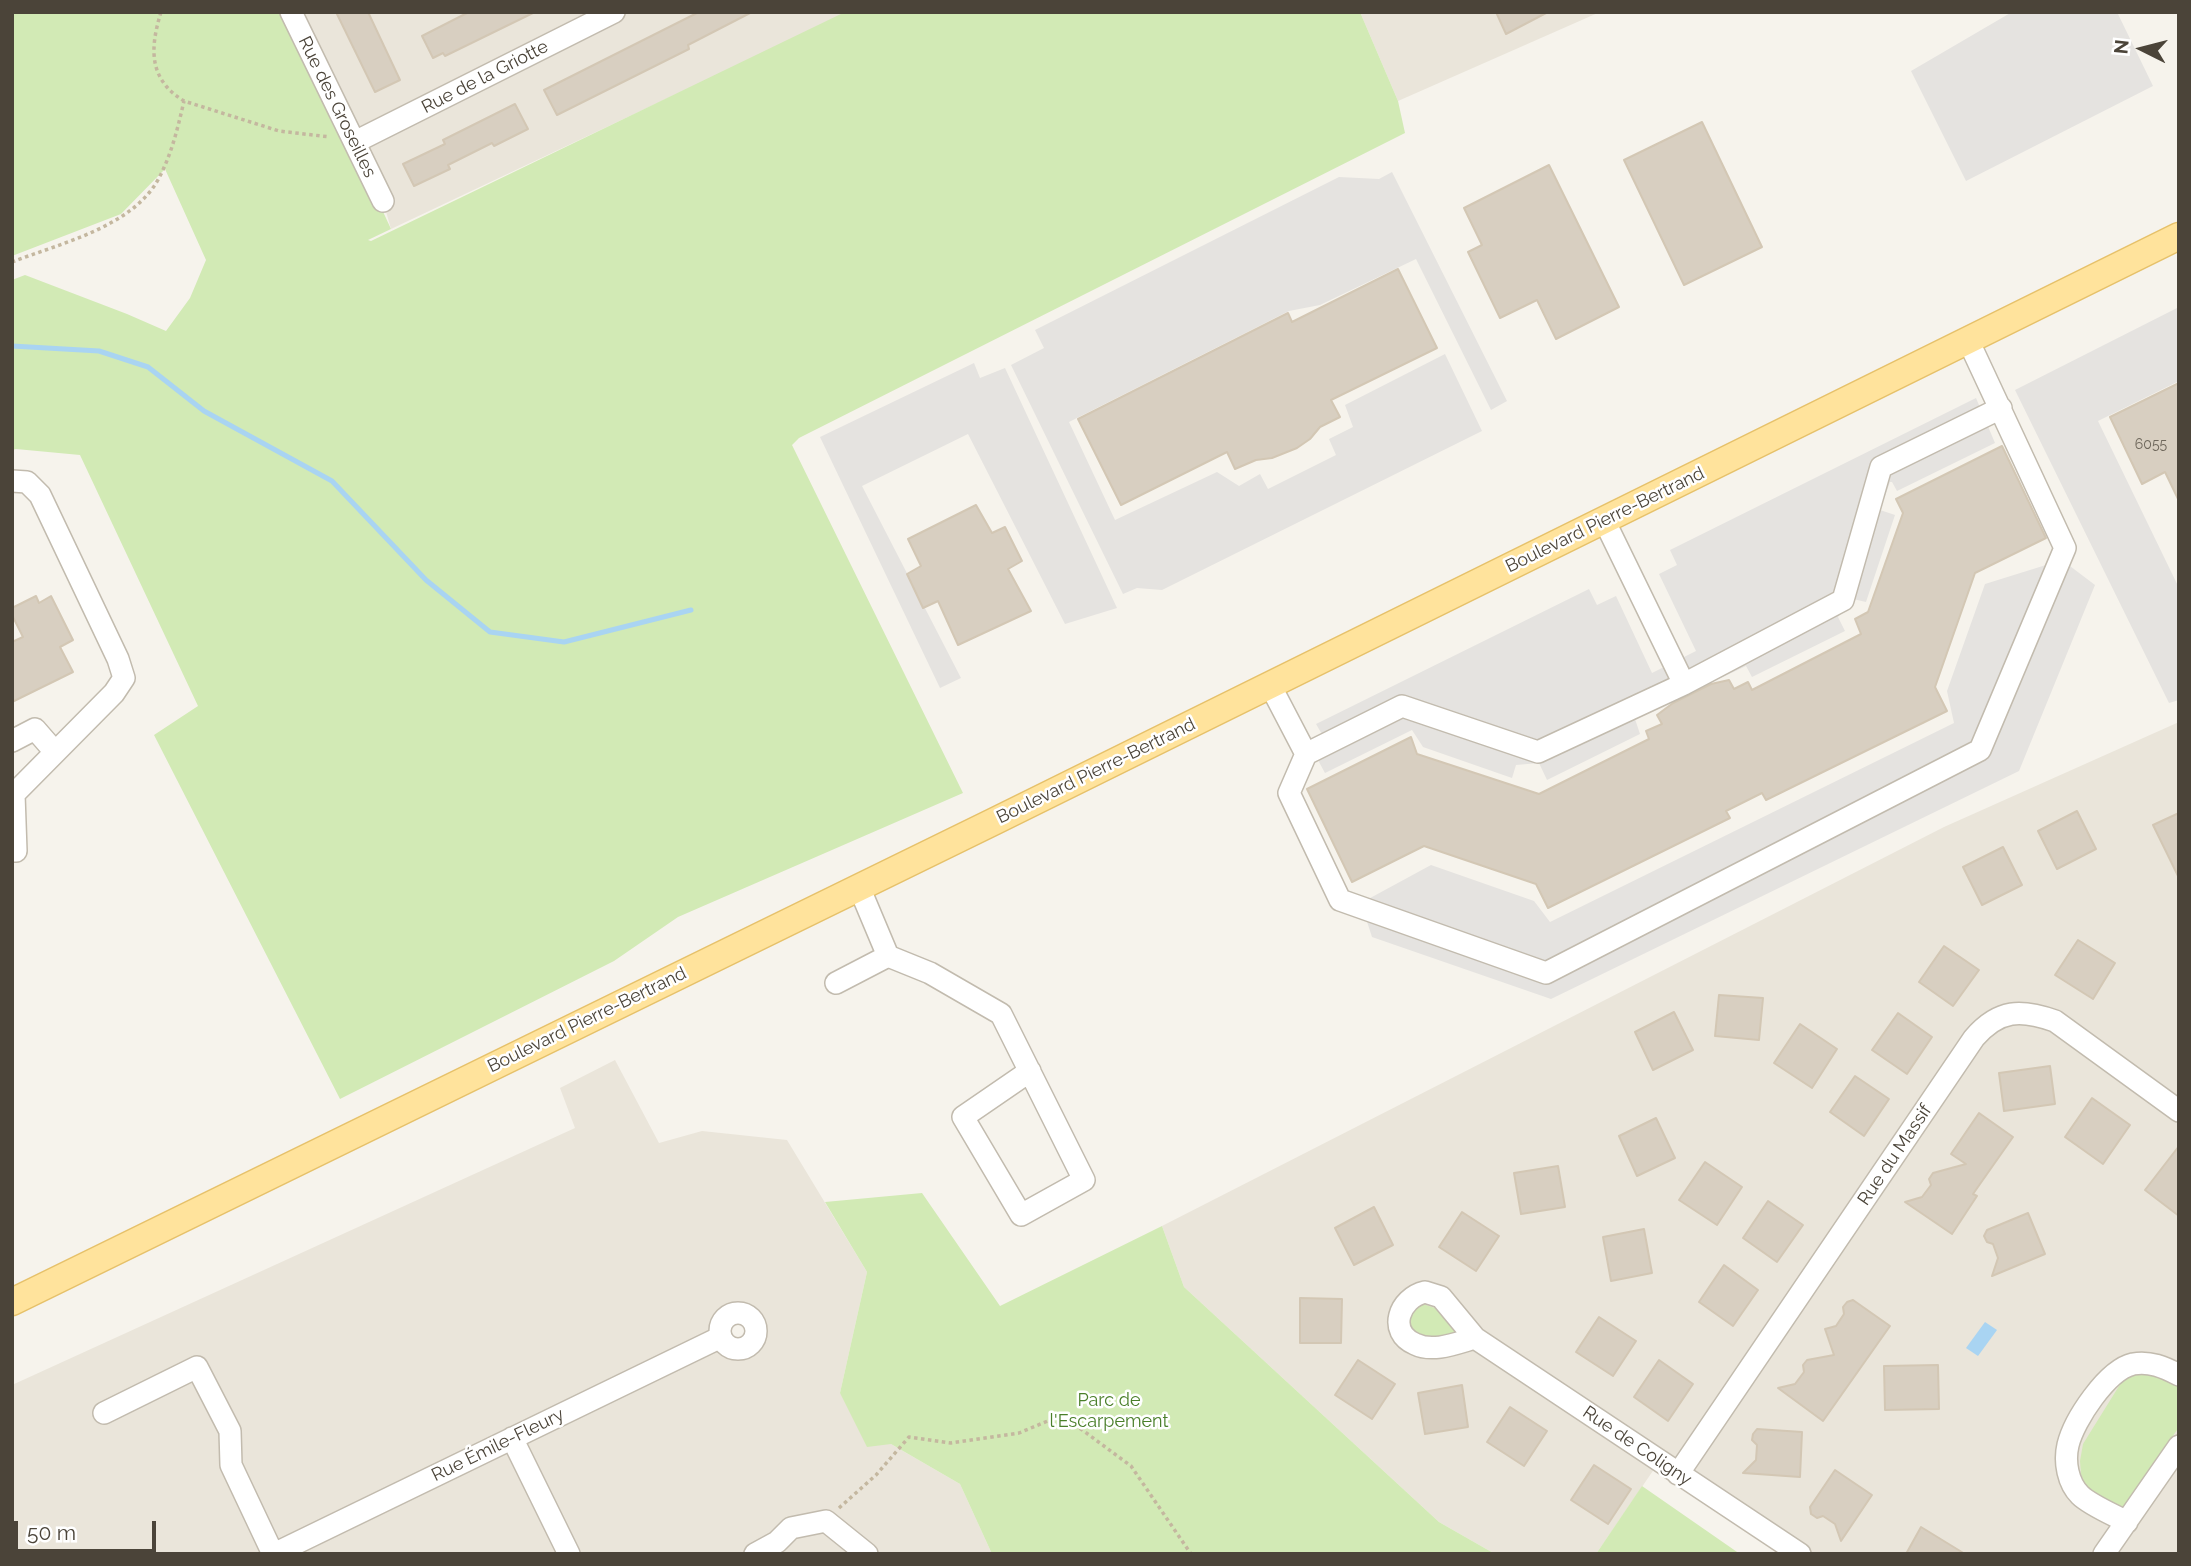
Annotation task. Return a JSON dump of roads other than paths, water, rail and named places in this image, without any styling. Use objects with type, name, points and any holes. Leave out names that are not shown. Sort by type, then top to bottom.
[{"type":"main road","name":"Boulevard Pierre-Bertrand","points":[[12,1302],[2179,236]]},
{"type":"street","name":"Rue des Groseilles","points":[[291,12],[383,201]]},
{"type":"street","name":"Rue de la Griotte","points":[[354,140],[614,12]]},
{"type":"street","points":[[1968,340],[2001,408],[2065,548],[1980,750],[1546,973],[1340,900],[1289,793],[1307,754],[1402,706],[1538,752],[1684,684],[1843,600],[1881,467],[2001,408]]},
{"type":"street","points":[[12,481],[27,482],[40,495],[118,659],[124,678],[114,693],[13,793],[14,851]]},
{"type":"street","points":[[1604,520],[1684,684]]},
{"type":"street","points":[[1270,685],[1307,754]]},
{"type":"street","points":[[12,741],[35,730],[55,752]]},
{"type":"street","points":[[859,887],[888,956],[930,973],[1001,1014],[1030,1071],[1084,1181],[1021,1215],[963,1116],[1030,1071]]},
{"type":"street","points":[[836,983],[888,956]]},
{"type":"street","name":"Rue du Massif","points":[[1678,1474],[1974,1038],[1991,1020],[2012,1014],[2032,1013],[2055,1021],[2179,1111]]},
{"type":"street","name":"Rue Émile-Fleury","points":[[274,1554],[721,1337]]},
{"type":"street","name":"Rue de Coligny","points":[[1475,1338],[1800,1554]]},
{"type":"street","points":[[2127,1522],[2081,1496],[2070,1480],[2066,1463],[2068,1444],[2088,1404],[2119,1370],[2133,1364],[2149,1363],[2179,1375]]},
{"type":"street","points":[[104,1413],[197,1367],[230,1432],[231,1465],[274,1554]]},
{"type":"street","points":[[512,1438],[569,1554]]},
{"type":"street","points":[[2104,1554],[2179,1446]]},
{"type":"street","points":[[755,1554],[783,1548],[792,1528],[826,1521],[867,1554]]},
{"type":"water","points":[[1985,1322],[1997,1330],[1978,1356],[1966,1348]]},
{"type":"waterway","points":[[12,346],[99,351],[148,367],[204,411],[332,481],[426,580],[490,632],[564,642],[691,610]]},
{"type":"park label","name":"Parc de l'Escarpement","points":[[1109,1411]]}]
